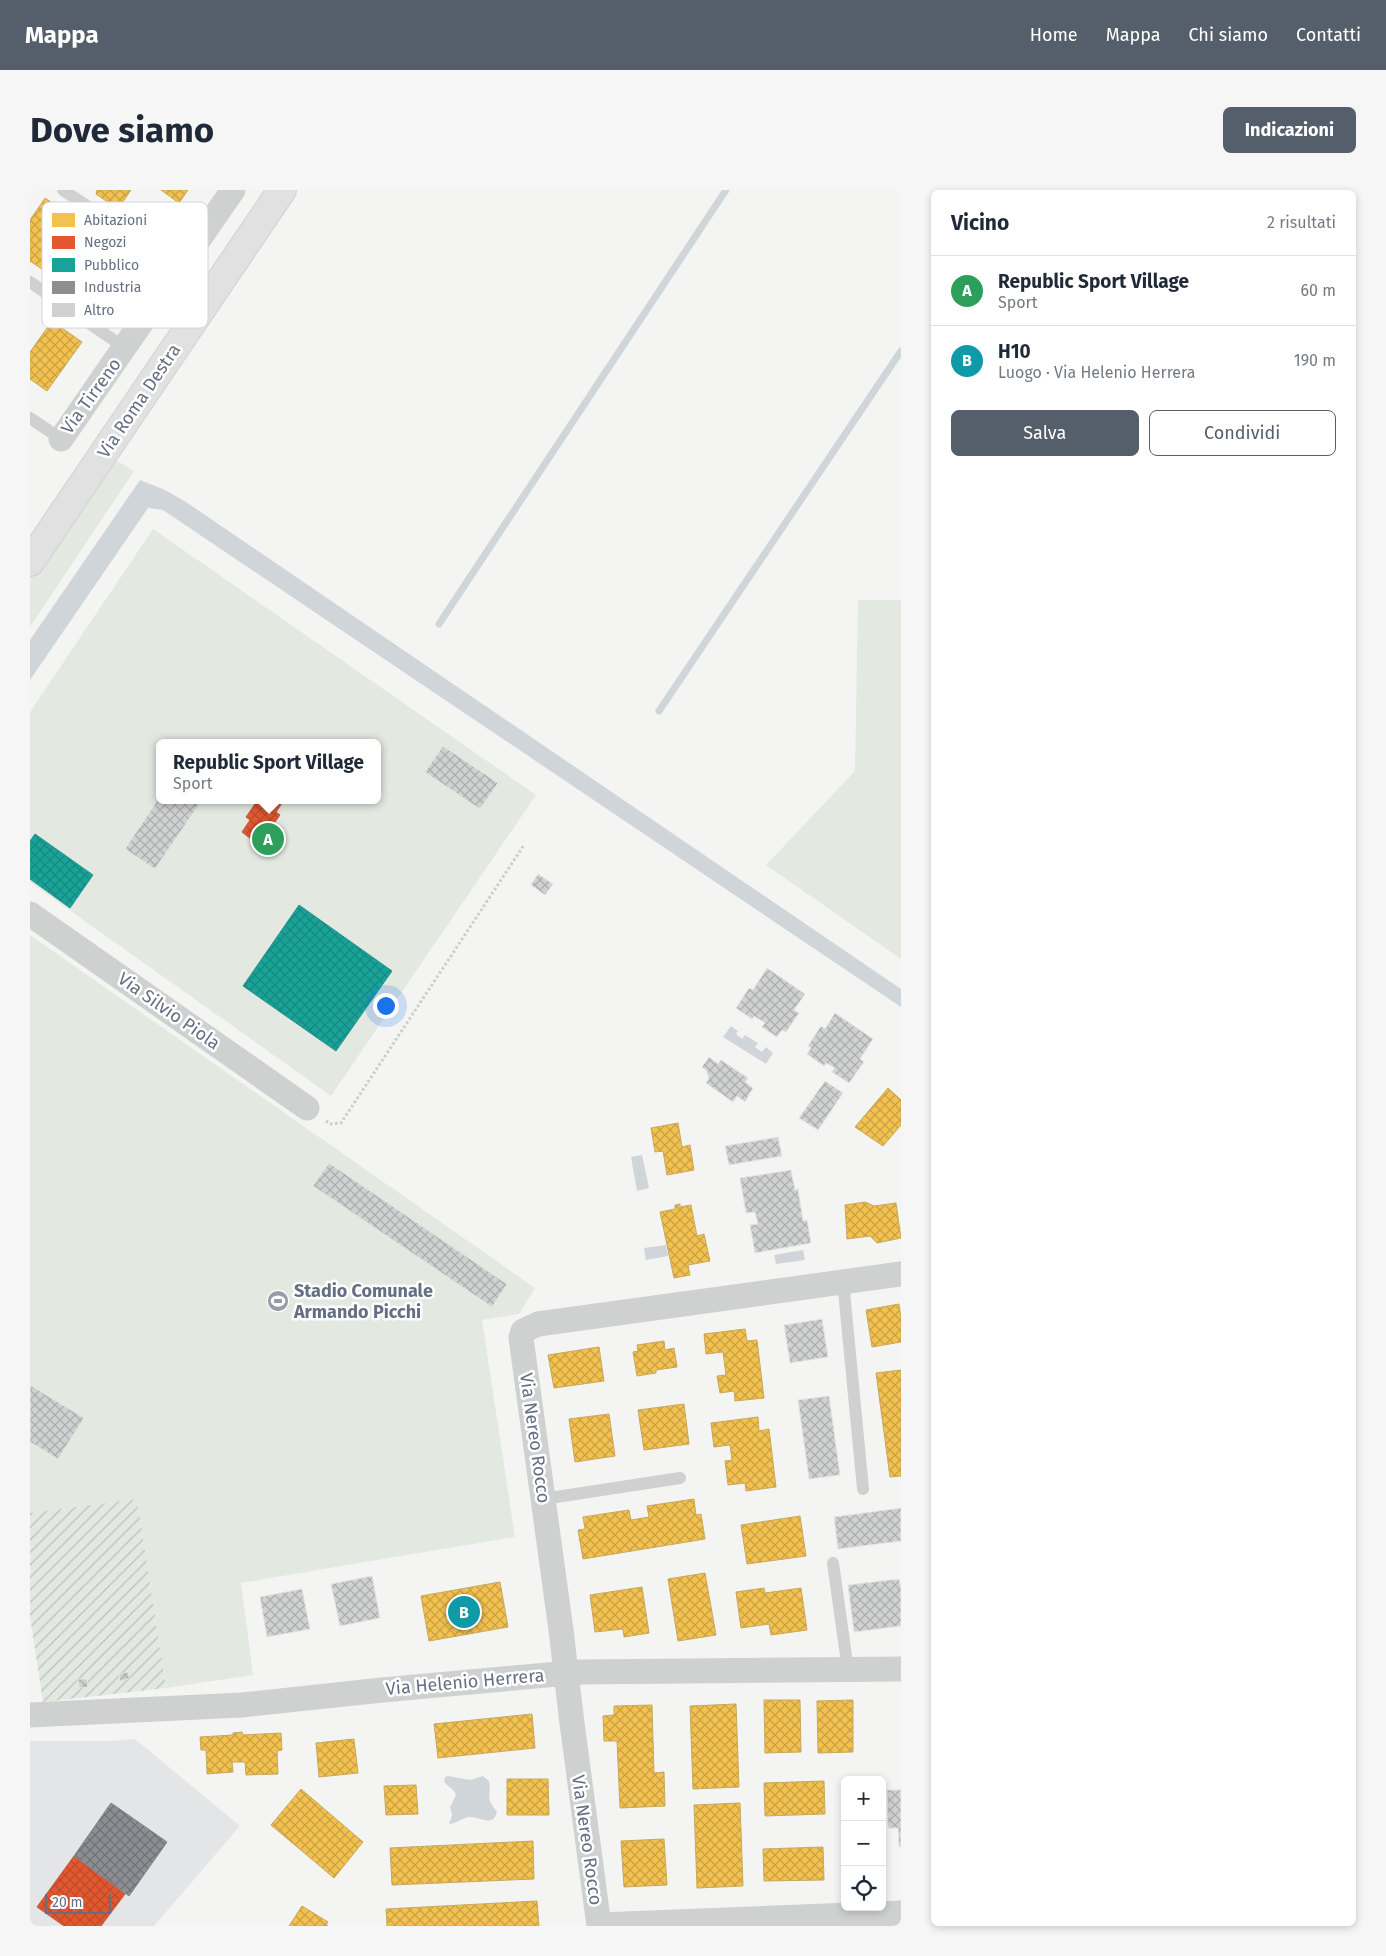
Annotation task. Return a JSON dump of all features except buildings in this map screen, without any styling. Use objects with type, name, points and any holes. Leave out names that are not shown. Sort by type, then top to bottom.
[{"type":"street","name":"Via Tirreno","points":[[208,227],[233,190]]},
{"type":"street","name":"Via Roma Destra","points":[[208,299],[282,190]]},
{"type":"street","name":"Via Tirreno","points":[[61,440],[139,328]]},
{"type":"street","name":"Via Roma Destra","points":[[30,562],[189,328]]},
{"type":"street","name":"Via Silvio Piola","points":[[30,914],[307,1108]]},
{"type":"street","name":"Via Nereo Rocco","points":[[599,1926],[562,1630],[521,1338],[523,1331],[538,1324],[901,1274]]},
{"type":"street","name":"Via Helenio Herrera","points":[[30,1715],[242,1705],[392,1689],[566,1674],[901,1670]]},
{"type":"street","points":[[599,1926],[901,1913]]},
{"type":"lane","points":[[63,190],[81,202]]},
{"type":"lane","name":"Via Tirreno","points":[[30,282],[42,290]]},
{"type":"lane","name":"Via Tirreno","points":[[96,328],[125,348]]},
{"type":"lane","name":"Via Tirreno","points":[[30,418],[61,440]]},
{"type":"lane","points":[[843,1281],[863,1489]]},
{"type":"lane","points":[[543,1499],[680,1478]]},
{"type":"lane","points":[[833,1563],[848,1670]]},
{"type":"path","points":[[307,1108],[330,1124],[341,1122],[524,845]]},
{"type":"shaded area","points":[[109,456],[134,471],[30,627],[30,577]]},
{"type":"shaded area","points":[[140,480],[165,490],[186,502],[901,989],[901,1007],[163,510],[148,508],[30,680],[30,640]]},
{"type":"shaded area","points":[[153,529],[536,795],[331,1096],[30,882],[30,712]]},
{"type":"shaded area","points":[[858,600],[901,600],[901,959],[766,865],[855,771]]},
{"type":"shaded area","name":"Stadio Comunale Armando Picchi","points":[[30,935],[535,1288],[519,1314],[482,1320],[515,1537],[241,1583],[253,1675],[166,1688],[137,1499],[30,1513]]},
{"type":"shaded area","points":[[731,1026],[738,1031],[736,1034],[742,1039],[745,1035],[758,1043],[755,1047],[762,1052],[766,1047],[773,1053],[766,1064],[723,1037]]},
{"type":"shaded area","points":[[642,1155],[649,1188],[637,1191],[631,1157]]},
{"type":"shaded area","points":[[666,1245],[668,1256],[646,1260],[644,1248]]},
{"type":"shaded area","points":[[803,1250],[805,1260],[776,1264],[774,1255]]},
{"type":"shaded area","points":[[137,1499],[166,1688],[43,1702],[30,1617],[30,1513]]},
{"type":"shaded area","points":[[135,1739],[240,1826],[154,1926],[34,1926],[30,1923],[30,1741],[110,1741]]},
{"type":"shaded area","points":[[483,1776],[489,1781],[490,1799],[497,1812],[495,1817],[486,1820],[469,1817],[450,1824],[452,1815],[450,1807],[456,1795],[444,1781],[445,1777],[470,1780]]},
{"type":"waterway","points":[[439,624],[726,190]]},
{"type":"waterway","points":[[659,711],[901,351]]},
{"type":"place","name":"Republic Sport Village","points":[[268,839]]},
{"type":"place","name":"Stadio Comunale Armando Picchi","points":[[278,1301]]},
{"type":"place","name":"H10","points":[[464,1612]]}]
